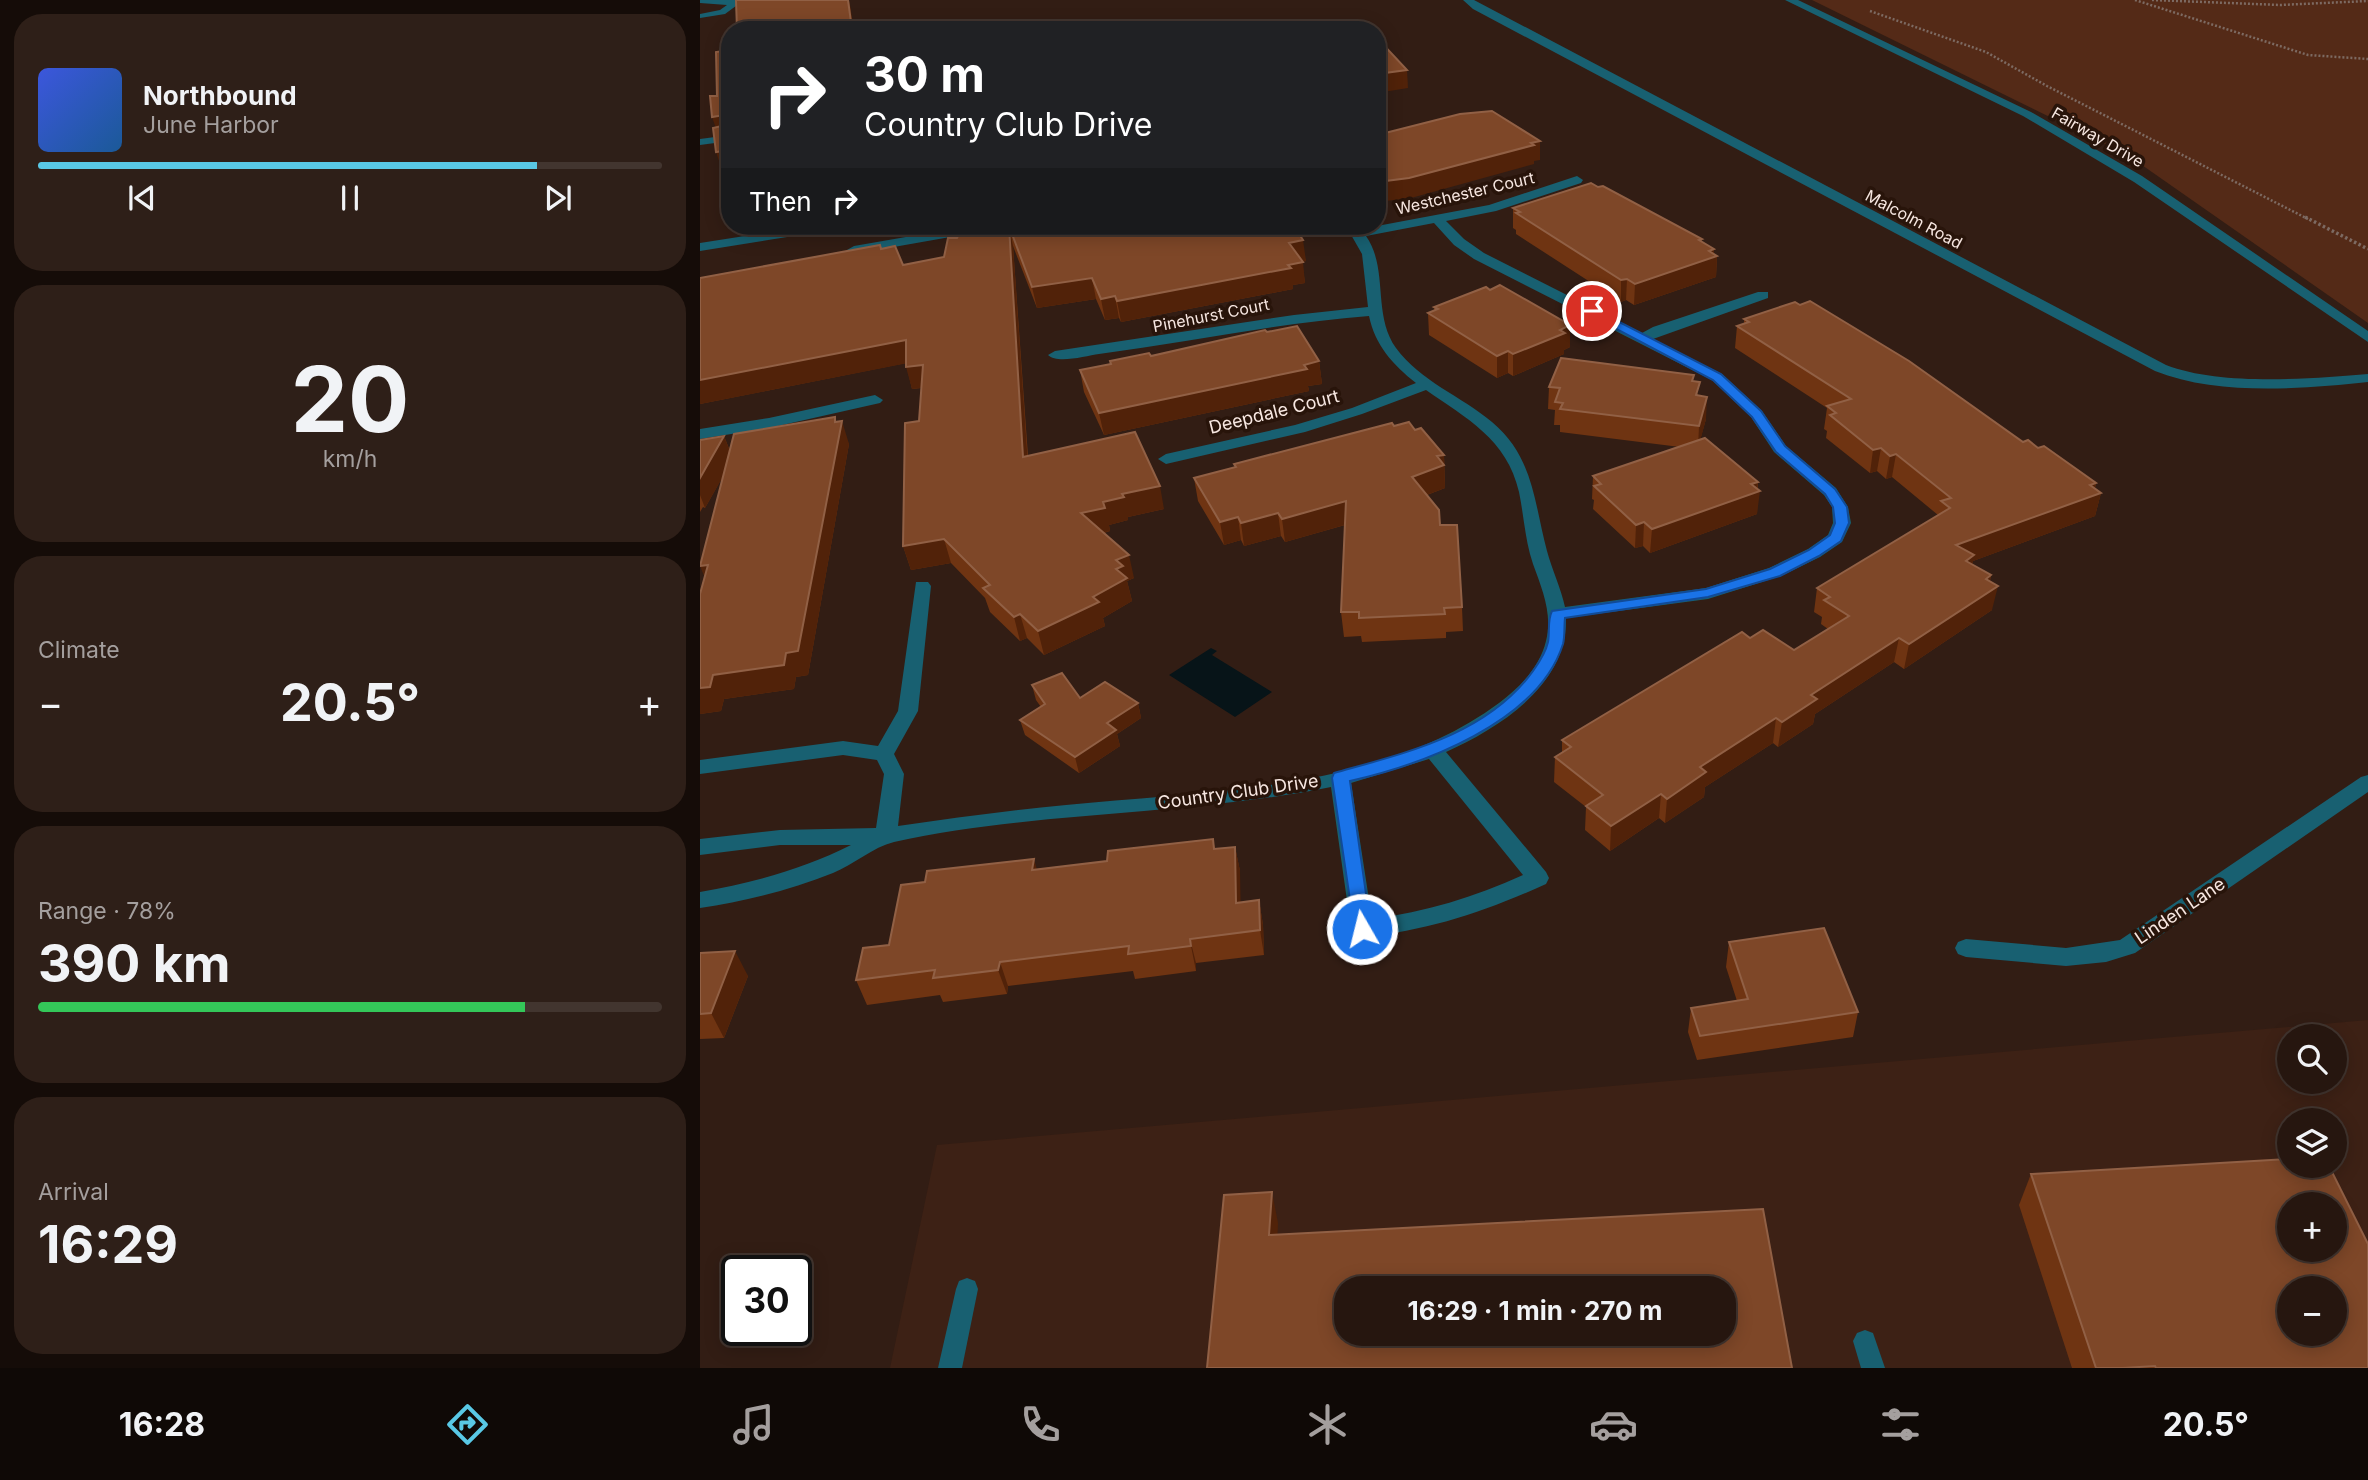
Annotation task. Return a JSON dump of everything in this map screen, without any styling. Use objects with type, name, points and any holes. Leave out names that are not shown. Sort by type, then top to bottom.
[{"type":"street","name":"Malcolm Road","points":[[1468,0],[1476,7],[2091,332],[2170,371],[2210,378],[2284,383],[2368,378]]},
{"type":"street","name":"Fairway Drive","points":[[1790,0],[2027,114],[2138,178],[2368,338]]},
{"type":"street","name":"Westchester Court","points":[[1386,226],[1437,219],[1504,204],[1577,180]]},
{"type":"street","points":[[1437,219],[1459,242],[1479,256],[1717,377],[1756,414],[1780,449],[1830,492],[1840,507],[1842,523],[1836,538],[1814,553],[1775,572],[1708,593],[1558,614]]},
{"type":"street","points":[[700,247],[775,235]]},
{"type":"street","points":[[839,253],[940,235]]},
{"type":"street","name":"Country Club Drive","points":[[700,847],[788,837],[887,836],[962,823],[1246,794],[1340,778],[1374,770],[1433,750],[1477,728],[1508,706],[1539,674],[1555,644],[1558,614],[1537,548],[1525,484],[1515,458],[1481,419],[1406,368],[1389,349],[1378,329],[1374,311],[1370,251],[1359,235]]},
{"type":"street","points":[[1642,339],[1658,330],[1763,295]]},
{"type":"street","name":"Pinehurst Court","points":[[1055,355],[1168,342],[1267,321],[1374,311]]},
{"type":"street","name":"Deepdale Court","points":[[1166,459],[1300,429],[1357,411],[1429,383]]},
{"type":"street","points":[[700,434],[769,423],[875,400]]},
{"type":"street","points":[[884,754],[908,711],[922,586]]},
{"type":"street","points":[[700,767],[843,748],[884,754]]},
{"type":"street","points":[[1340,778],[1362,929],[1416,922],[1487,901],[1538,878],[1433,750]]},
{"type":"street","points":[[884,754],[894,774],[887,836]]},
{"type":"street","name":"Linden Lane","points":[[1966,948],[2066,959],[2098,956],[2127,947],[2368,782]]},
{"type":"street","name":"Country Club Drive","points":[[700,900],[742,893],[815,871],[887,836]]},
{"type":"lane","points":[[700,1],[738,2]]},
{"type":"lane","points":[[700,16],[718,13],[738,2]]},
{"type":"lane","points":[[700,142],[721,139]]},
{"type":"lane","points":[[950,1368],[967,1289]]},
{"type":"lane","points":[[1865,1340],[1873,1368]]},
{"type":"path","points":[[2135,0],[2308,55],[2368,59]]},
{"type":"path","points":[[2152,0],[2280,5],[2368,1]]},
{"type":"path","points":[[1864,9],[1986,52],[2047,86],[2368,249]]},
{"type":"shaded area","points":[[1812,0],[2368,0],[2368,323],[2129,156]]},
{"type":"shaded area","points":[[1211,648],[1217,651],[1212,655],[1272,692],[1235,717],[1169,675]]},
{"type":"shaded area","points":[[2368,1020],[2368,1368],[890,1368],[937,1145],[2277,1028],[2277,1094],[2347,1094],[2347,1024],[2322,1024]]},
{"type":"building","points":[[736,0],[848,0],[851,21],[737,21]]},
{"type":"building","points":[[1386,48],[1407,70],[1386,73]]},
{"type":"building","points":[[721,51],[721,116],[712,117],[710,96],[717,96],[716,52]]},
{"type":"building","points":[[1492,111],[1540,141],[1531,143],[1534,145],[1409,178],[1386,181],[1386,133],[1460,114]]},
{"type":"building","points":[[721,126],[721,151],[716,152],[713,128]]},
{"type":"building","points":[[1591,183],[1598,187],[1603,186],[1702,239],[1699,240],[1714,249],[1709,251],[1717,256],[1635,284],[1627,279],[1621,280],[1516,213],[1520,212],[1513,208]]},
{"type":"building","points":[[958,235],[1010,235],[1023,457],[1135,432],[1160,486],[1122,494],[1124,497],[1103,502],[1105,508],[1081,513],[1129,555],[1116,560],[1123,566],[1116,569],[1127,578],[1093,597],[1099,602],[1038,631],[1020,614],[1014,617],[983,588],[990,585],[944,539],[903,546],[905,423],[919,421],[923,365],[906,367],[906,340],[700,380],[700,278],[880,245],[881,249],[895,246],[903,265],[944,257],[948,238],[957,238]]},
{"type":"building","points":[[1012,235],[1300,235],[1303,240],[1289,243],[1303,262],[1288,265],[1291,268],[1117,301],[1115,296],[1101,299],[1092,278],[1032,287]]},
{"type":"building","points":[[1500,285],[1570,325],[1560,330],[1565,333],[1513,354],[1508,351],[1497,356],[1428,313],[1438,309],[1434,307],[1486,287],[1490,290]]},
{"type":"building","points":[[1810,301],[1909,361],[2023,442],[2028,440],[2038,448],[2044,446],[2096,483],[2090,485],[2101,493],[1956,545],[1974,555],[1966,561],[1991,575],[1986,579],[1998,586],[1909,644],[1899,638],[1811,695],[1817,699],[1782,722],[1776,718],[1700,767],[1706,772],[1667,799],[1661,794],[1611,826],[1586,806],[1603,795],[1555,757],[1571,747],[1562,740],[1742,632],[1750,638],[1763,630],[1794,650],[1849,616],[1824,600],[1830,597],[1817,588],[1950,508],[1941,501],[1951,498],[1896,454],[1890,456],[1881,448],[1873,450],[1830,415],[1836,413],[1827,406],[1851,399],[1737,326],[1749,322],[1744,319],[1795,302],[1800,305]]},
{"type":"building","points":[[1297,326],[1319,361],[1304,365],[1307,369],[1099,413],[1080,370],[1149,353],[1151,356],[1265,330],[1267,332]]},
{"type":"building","points":[[1561,358],[1694,375],[1692,381],[1700,382],[1696,395],[1707,397],[1699,426],[1560,409],[1563,403],[1555,402],[1560,388],[1549,387]]},
{"type":"building","points":[[835,417],[835,422],[842,421],[798,651],[786,653],[784,665],[713,675],[710,687],[700,688],[700,594],[708,565],[700,566],[734,434]]},
{"type":"building","points":[[1409,422],[1415,430],[1421,428],[1444,455],[1437,456],[1444,465],[1412,477],[1439,510],[1440,525],[1457,525],[1462,607],[1444,608],[1445,614],[1359,618],[1359,612],[1341,612],[1346,501],[1282,519],[1278,513],[1241,523],[1238,517],[1220,522],[1194,478],[1236,467],[1234,464],[1392,423],[1394,426]]},
{"type":"building","points":[[724,436],[700,478],[700,440]]},
{"type":"building","points":[[1705,438],[1758,482],[1751,484],[1760,491],[1652,529],[1644,522],[1636,525],[1594,486],[1601,484],[1593,476]]},
{"type":"building","points":[[1062,673],[1080,698],[1105,682],[1138,703],[1107,723],[1116,730],[1075,757],[1020,720],[1045,704],[1032,685]]},
{"type":"building","points":[[1213,839],[1214,849],[1235,847],[1236,903],[1259,900],[1260,930],[1190,939],[1191,946],[1128,954],[1129,946],[1000,962],[998,970],[933,978],[935,970],[856,980],[863,948],[889,945],[901,885],[925,882],[927,871],[1034,859],[1032,870],[1107,861],[1108,851]]},
{"type":"building","points":[[1824,928],[1858,1012],[1700,1036],[1691,1008],[1748,999],[1729,942]]},
{"type":"building","points":[[735,951],[711,1013],[700,1014],[700,953]]},
{"type":"building","points":[[2277,1160],[2277,1178],[2335,1178],[2342,1192],[2277,1192],[2277,1262],[2347,1262],[2347,1202],[2368,1244],[2368,1368],[2096,1368],[2031,1174]]},
{"type":"building","points":[[1272,1192],[1269,1235],[1763,1209],[1792,1368],[1207,1368],[1224,1195]]},
{"type":"route","points":[[1362,929],[1340,778],[1374,770],[1433,750],[1477,728],[1508,706],[1539,674],[1555,644],[1558,614],[1708,593],[1775,572],[1814,553],[1836,538],[1842,523],[1840,507],[1830,492],[1780,449],[1741,397],[1717,377],[1592,311]]}]
